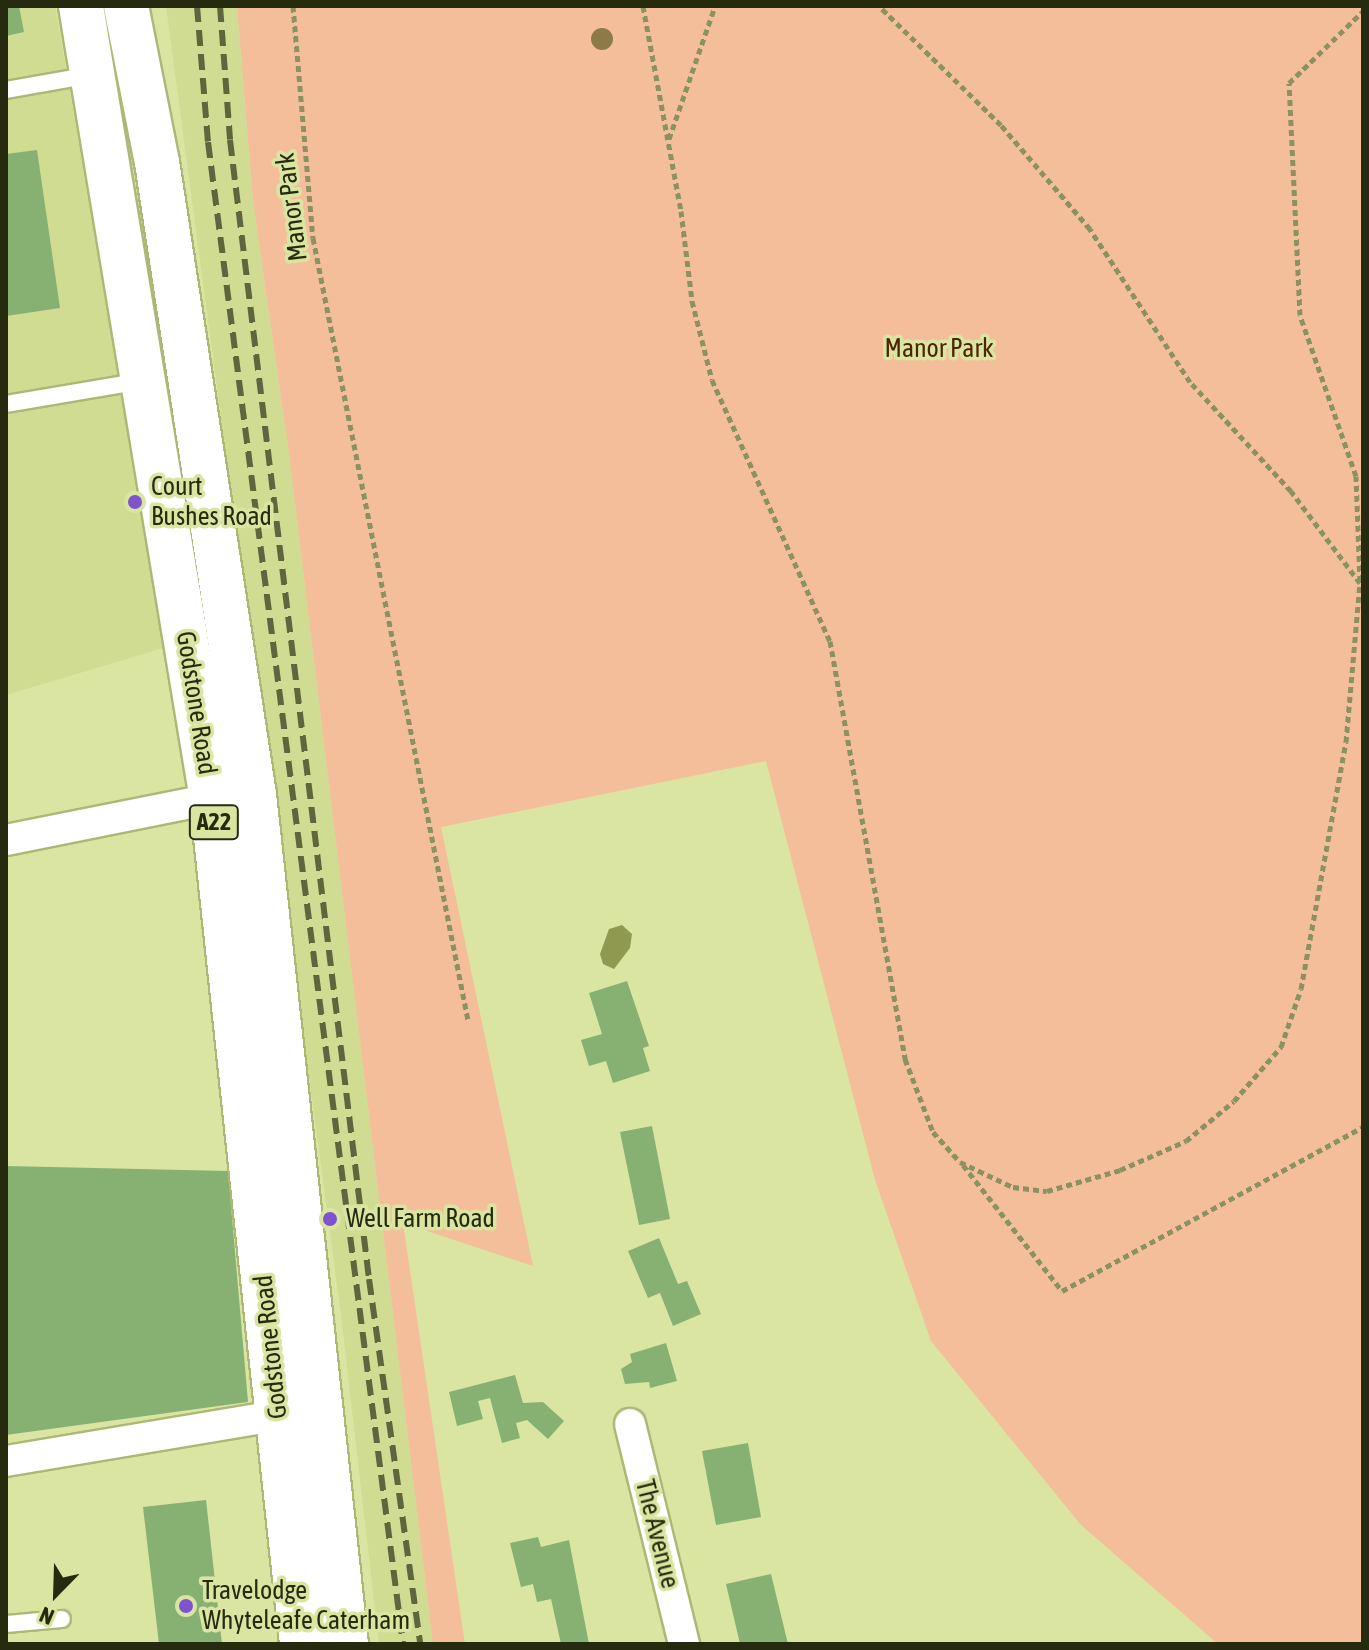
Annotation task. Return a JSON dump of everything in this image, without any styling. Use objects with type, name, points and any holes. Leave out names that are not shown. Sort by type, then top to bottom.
[{"type":"highway","name":"Godstone Road","points":[[81,6],[212,799],[302,1644]]},
{"type":"highway","name":"Godstone Road","points":[[126,6],[189,374],[254,795],[323,1409],[346,1644]]},
{"type":"highway","points":[[143,381],[189,374]]},
{"type":"street","points":[[6,840],[212,799]]},
{"type":"street","points":[[6,1461],[323,1409]]},
{"type":"street","name":"The Avenue","points":[[630,1424],[684,1644]]},
{"type":"lane","points":[[6,90],[93,75]]},
{"type":"lane","points":[[6,404],[143,381]]},
{"type":"lane","points":[[6,1624],[62,1619]]},
{"type":"path","name":"Manor Park","points":[[293,6],[313,238],[468,1020]]},
{"type":"path","points":[[643,6],[668,140],[692,301],[712,380],[830,641],[905,1059],[933,1132],[1062,1291],[1363,1127]]},
{"type":"path","points":[[668,140],[715,6]]},
{"type":"path","points":[[879,6],[1001,125],[1090,229],[1190,382],[1291,491],[1360,583],[1363,598]]},
{"type":"path","points":[[960,1162],[1013,1187],[1047,1191],[1120,1170],[1186,1141],[1234,1101],[1281,1047],[1301,989],[1346,742],[1360,583],[1356,476],[1300,315],[1289,83],[1363,11]]},
{"type":"shaded area","points":[[6,6],[55,6],[167,647],[6,695]]},
{"type":"shaded area","points":[[166,6],[237,6],[253,201],[289,454],[433,1644],[379,1644],[341,1315]]},
{"type":"shaded area","points":[[622,925],[632,934],[630,948],[614,969],[603,964],[600,954],[609,929]]},
{"type":"green space","name":"Manor Park","points":[[237,6],[1363,6],[1363,1644],[1218,1644],[1081,1525],[931,1341],[875,1180],[766,761],[441,827],[533,1266],[403,1223],[465,1644],[433,1644],[289,454],[253,201]]},
{"type":"building","points":[[6,6],[19,6],[24,32],[6,36]]},
{"type":"building","points":[[37,150],[60,308],[6,316],[6,154]]},
{"type":"building","points":[[627,981],[649,1046],[643,1048],[650,1071],[613,1083],[606,1061],[589,1066],[581,1040],[602,1034],[589,993]]},
{"type":"building","points":[[652,1126],[670,1219],[639,1225],[620,1132]]},
{"type":"building","points":[[6,1166],[228,1171],[248,1402],[6,1435]]},
{"type":"building","points":[[659,1238],[678,1284],[687,1281],[701,1314],[673,1326],[660,1293],[648,1298],[628,1251]]},
{"type":"building","points":[[666,1343],[677,1381],[650,1388],[649,1382],[625,1384],[621,1369],[632,1362],[630,1354]]},
{"type":"building","points":[[515,1375],[523,1403],[543,1402],[564,1421],[548,1439],[527,1420],[516,1423],[520,1438],[502,1443],[490,1398],[478,1401],[483,1419],[457,1426],[449,1392]]},
{"type":"building","points":[[748,1443],[761,1517],[716,1525],[702,1451]]},
{"type":"building","name":"Travelodge Whyteleafe Caterham","points":[[206,1500],[222,1644],[159,1644],[143,1507]]},
{"type":"building","points":[[538,1537],[541,1547],[569,1540],[589,1644],[561,1644],[551,1599],[537,1602],[533,1584],[521,1587],[510,1543]]},
{"type":"building","points":[[771,1574],[788,1644],[740,1644],[726,1584]]},
{"type":"railway","points":[[197,6],[208,142],[403,1644]]},
{"type":"railway","points":[[220,6],[230,140],[369,1279],[420,1644]]},
{"type":"place","name":"Court Bushes Road","points":[[135,502]]},
{"type":"place","name":"Well Farm Road","points":[[330,1219]]},
{"type":"place","name":"Travelodge Whyteleafe Caterham","points":[[186,1606]]}]
